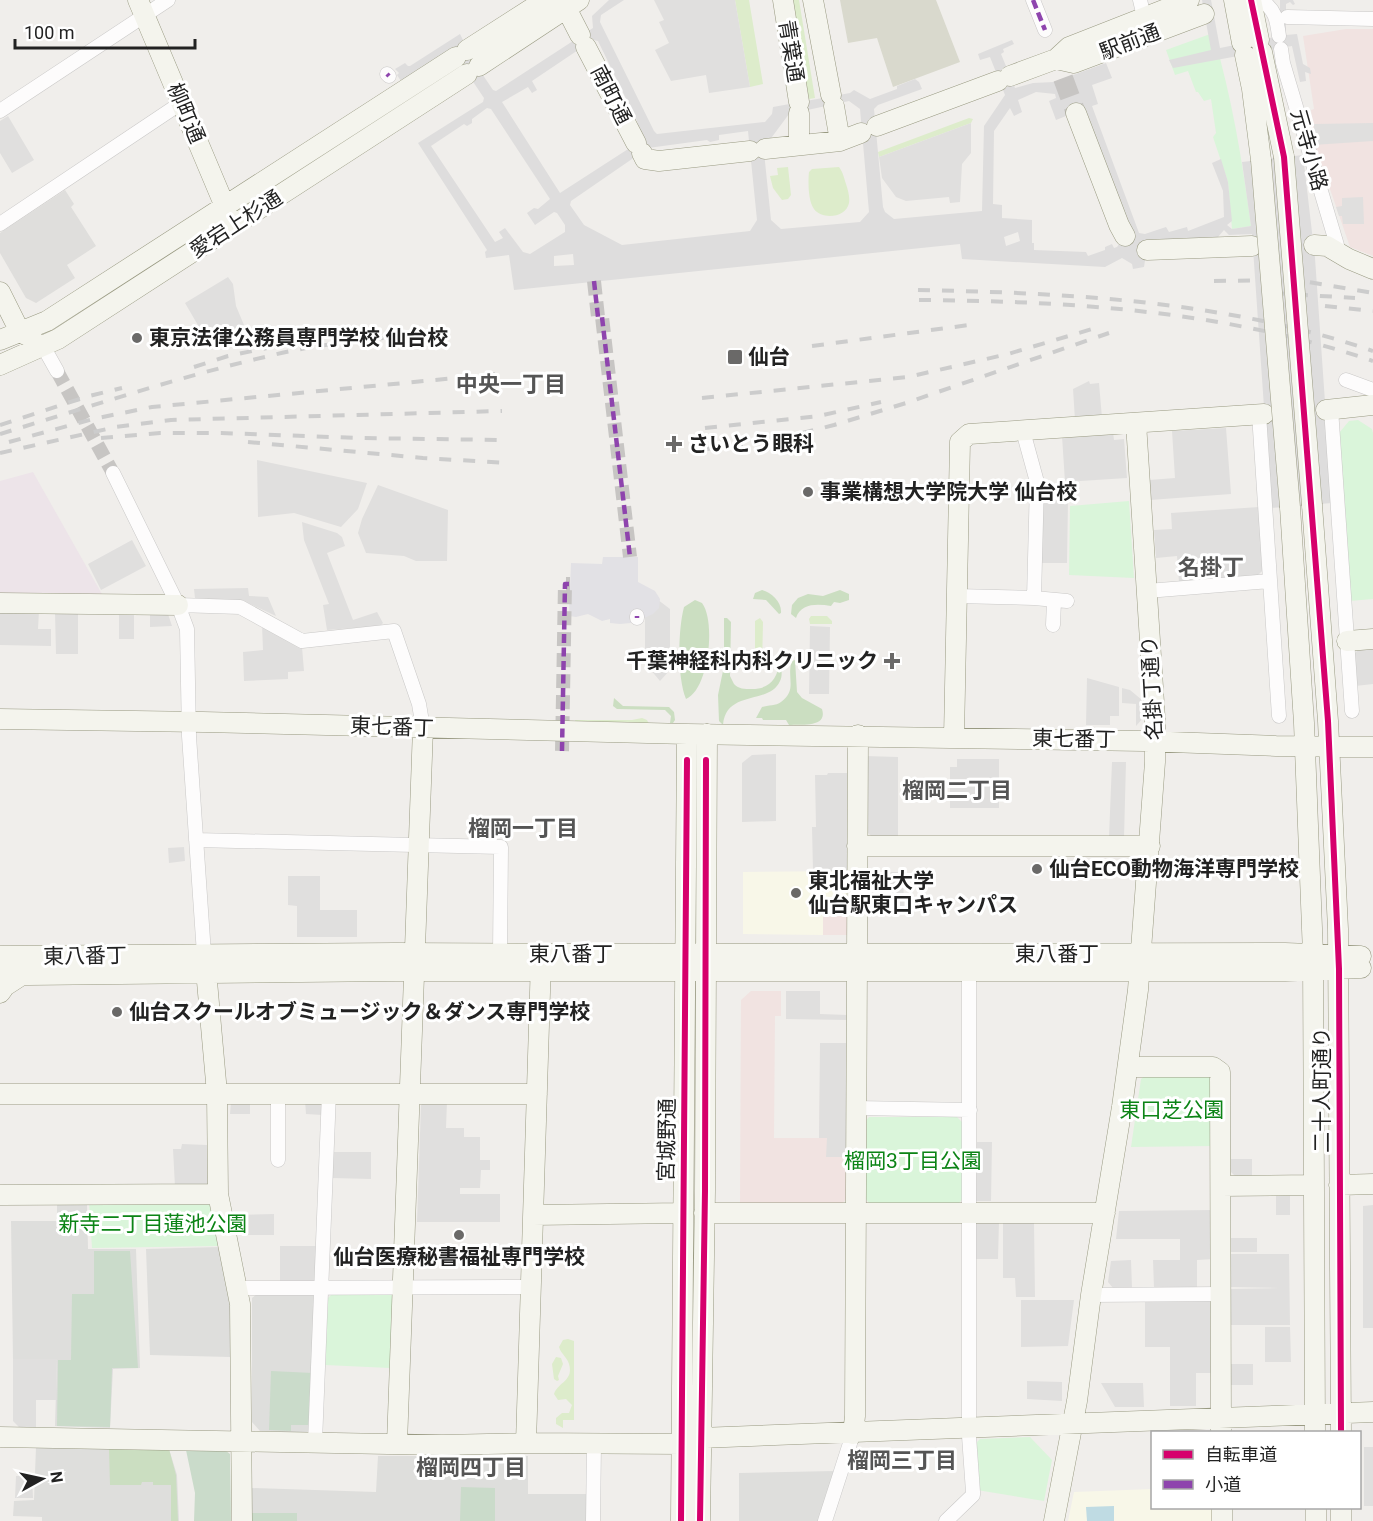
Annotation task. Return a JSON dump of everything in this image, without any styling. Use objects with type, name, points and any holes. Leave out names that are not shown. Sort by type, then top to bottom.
[{"type":"street","points":[[0,111],[141,8],[168,0]]},
{"type":"street","name":"愛宕上杉通","points":[[0,340],[47,321],[225,204],[545,0]]},
{"type":"street","name":"青葉通","points":[[783,0],[799,107],[799,145]]},
{"type":"street","name":"青葉通","points":[[813,0],[840,141]]},
{"type":"street","points":[[1034,0],[1045,30]]},
{"type":"street","name":"駅前通","points":[[639,148],[645,159],[659,161],[840,141],[1056,59],[1068,47],[1142,9],[1189,0]]},
{"type":"street","points":[[1239,0],[1262,46]]},
{"type":"street","name":"駅前通","points":[[1056,59],[1074,63],[1239,0]]},
{"type":"street","points":[[1260,0],[1281,18],[1373,19]]},
{"type":"street","name":"愛宕上杉通","points":[[0,365],[58,339],[473,70],[569,3]]},
{"type":"street","name":"南町通","points":[[569,3],[583,41],[639,148]]},
{"type":"street","name":"柳町通","points":[[141,8],[233,226]]},
{"type":"street","name":"元寺小路","points":[[1281,18],[1262,46],[1283,63],[1339,252]]},
{"type":"street","name":"二十人町通り","points":[[1262,46],[1284,157],[1329,747],[1338,962],[1341,1423]]},
{"type":"street","name":"二十人町通り","points":[[1262,46],[1252,89],[1261,160],[1290,507],[1305,747],[1313,962],[1315,1424]]},
{"type":"street","points":[[1056,59],[1063,78]]},
{"type":"street","points":[[0,224],[181,103]]},
{"type":"street","points":[[1076,113],[1125,236]]},
{"type":"street","points":[[1314,245],[1327,246],[1348,260],[1373,269]]},
{"type":"street","points":[[1147,250],[1252,246]]},
{"type":"street","points":[[0,292],[20,332],[43,346],[57,371]]},
{"type":"street","points":[[1346,380],[1373,390]]},
{"type":"street","points":[[1352,711],[1329,409],[1373,405]]},
{"type":"street","points":[[954,737],[960,442],[969,434],[1261,414],[1279,716]]},
{"type":"street","name":"名掛丁通り","points":[[1054,1521],[1073,1424],[1091,1295],[1128,1067],[1141,962],[1150,846],[1155,741],[1136,423]]},
{"type":"street","points":[[1023,431],[1037,482],[1034,598]]},
{"type":"street","points":[[113,473],[178,605],[187,629],[189,722],[196,840],[217,1093],[218,1194],[238,1288],[242,1323],[242,1521]]},
{"type":"street","points":[[1147,591],[1270,581]]},
{"type":"street","points":[[956,596],[1061,601],[1053,625]]},
{"type":"street","points":[[0,603],[240,607],[302,641],[394,631],[418,704],[423,728],[397,1444]]},
{"type":"street","points":[[1347,641],[1373,639]]},
{"type":"street","name":"東七番丁","points":[[0,719],[1373,747]]},
{"type":"street","name":"宮城野通","points":[[681,1521],[691,1441],[704,1213],[687,734]]},
{"type":"street","name":"宮城野通","points":[[700,1521],[691,1441],[682,1214],[707,734]]},
{"type":"street","points":[[825,1521],[853,1434],[855,1416],[858,735]]},
{"type":"street","points":[[196,840],[501,847],[500,953]]},
{"type":"street","points":[[857,846],[1150,846]]},
{"type":"street","name":"東八番丁","points":[[416,962],[500,953],[541,963]]},
{"type":"street","name":"東八番丁","points":[[2,961],[205,963],[1367,962]]},
{"type":"street","name":"東八番丁","points":[[2,961],[22,975],[205,963]]},
{"type":"street","points":[[946,1521],[973,1495],[969,1428],[969,962]]},
{"type":"street","points":[[526,1443],[541,963]]},
{"type":"street","points":[[0,993],[5,986],[22,975]]},
{"type":"street","points":[[1128,1067],[1213,1067],[1220,1072],[1221,1426]]},
{"type":"street","points":[[278,1094],[278,1160]]},
{"type":"street","points":[[315,1442],[323,1288],[329,1094]]},
{"type":"street","points":[[0,1095],[537,1094]]},
{"type":"street","points":[[856,1108],[970,1110]]},
{"type":"street","points":[[1339,1185],[1373,1184]]},
{"type":"street","points":[[1221,1186],[1314,1185]]},
{"type":"street","points":[[0,1195],[218,1194]]},
{"type":"street","points":[[704,1213],[1105,1213]]},
{"type":"street","points":[[534,1215],[682,1214]]},
{"type":"street","points":[[238,1288],[531,1287]]},
{"type":"street","points":[[1091,1295],[1221,1294]]},
{"type":"street","points":[[0,1437],[397,1444],[594,1444],[1073,1424],[1221,1426],[1341,1423],[1373,1412]]},
{"type":"street","points":[[593,1521],[594,1444]]},
{"type":"shaded area","points":[[654,0],[735,0],[750,87],[709,93],[706,75],[671,81],[655,50],[669,43],[659,22],[664,20]]},
{"type":"shaded area","points":[[840,0],[936,0],[960,62],[893,87],[877,38],[848,43]]},
{"type":"shaded area","points":[[1346,29],[1373,29],[1373,256],[1350,247],[1312,137],[1314,136],[1311,110],[1314,109],[1303,36]]},
{"type":"shaded area","points":[[8,116],[34,160],[12,173],[0,153],[0,121]]},
{"type":"shaded area","points":[[971,123],[971,153],[962,164],[960,202],[950,203],[949,197],[906,201],[896,197],[882,178],[879,157]]},
{"type":"shaded area","points":[[1373,123],[1373,141],[1313,145],[1314,124]]},
{"type":"shaded area","points":[[65,190],[74,204],[71,207],[96,246],[67,265],[75,278],[36,303],[26,298],[0,253],[0,233]]},
{"type":"shaded area","points":[[1363,197],[1364,224],[1343,224],[1342,216],[1339,216],[1336,207],[1342,206],[1342,198]]},
{"type":"shaded area","points":[[228,277],[233,284],[236,306],[244,325],[206,339],[185,303]]},
{"type":"shaded area","points":[[1089,381],[1090,384],[1099,383],[1102,418],[1075,420],[1073,389]]},
{"type":"shaded area","points":[[1226,428],[1231,494],[1150,500],[1149,480],[1175,478],[1172,431]]},
{"type":"shaded area","points":[[1113,432],[1114,440],[1124,439],[1127,478],[1065,482],[1062,436]]},
{"type":"shaded area","points":[[257,460],[367,483],[358,509],[341,527],[294,513],[258,517]]},
{"type":"shaded area","points":[[33,472],[103,596],[0,596],[0,481]]},
{"type":"shaded area","points":[[378,485],[448,510],[447,561],[416,561],[404,556],[366,553],[358,533]]},
{"type":"shaded area","points":[[1043,500],[1068,501],[1067,563],[1041,563]]},
{"type":"shaded area","points":[[1259,507],[1263,570],[1257,576],[1179,582],[1177,556],[1156,558],[1154,530],[1172,529],[1171,513]]},
{"type":"shaded area","points":[[302,522],[337,533],[342,537],[345,546],[327,553],[353,620],[377,612],[383,623],[380,626],[327,630],[323,605],[329,604],[304,540]]},
{"type":"shaded area","points":[[132,540],[146,566],[101,590],[88,564]]},
{"type":"shaded area","points":[[603,557],[638,557],[638,582],[655,591],[660,599],[659,608],[653,614],[642,619],[631,620],[631,623],[620,624],[610,623],[610,619],[602,621],[588,614],[569,616],[571,563],[602,564]]},
{"type":"shaded area","points":[[248,588],[249,596],[268,597],[276,616],[246,602],[195,598],[194,589]]},
{"type":"shaded area","points":[[645,590],[670,609],[670,670],[660,681],[645,663]]},
{"type":"shaded area","points":[[0,610],[39,611],[38,629],[51,629],[51,646],[0,645]]},
{"type":"shaded area","points":[[55,612],[78,612],[78,654],[56,654]]},
{"type":"shaded area","points":[[168,614],[172,626],[150,627],[150,615]]},
{"type":"shaded area","points":[[119,615],[134,615],[134,639],[119,639]]},
{"type":"shaded area","points":[[262,625],[302,647],[304,671],[288,672],[288,679],[244,681],[243,652],[263,650]]},
{"type":"shaded area","points":[[810,626],[830,627],[829,694],[809,694]]},
{"type":"shaded area","points":[[1373,646],[1373,684],[1355,686],[1353,656],[1360,647]]},
{"type":"shaded area","points":[[1087,678],[1119,687],[1119,716],[1110,716],[1110,725],[1086,725]]},
{"type":"shaded area","points":[[1122,688],[1130,690],[1142,700],[1143,718],[1136,726],[1136,704],[1122,703]]},
{"type":"shaded area","points":[[776,754],[776,821],[742,822],[742,763],[752,755]]},
{"type":"shaded area","points":[[865,756],[898,757],[898,837],[872,837],[864,829]]},
{"type":"shaded area","points":[[957,759],[999,759],[999,808],[950,808],[950,767],[957,767]]},
{"type":"shaded area","points":[[1112,762],[1126,762],[1124,838],[1109,837]]},
{"type":"shaded area","points":[[828,773],[847,773],[848,871],[813,871],[812,827],[816,827],[815,775],[827,775]]},
{"type":"shaded area","points":[[184,847],[185,861],[169,863],[168,848]]},
{"type":"shaded area","name":"東北福祉大学 仙台駅東口キャンパス","points":[[848,871],[848,915],[823,915],[823,935],[743,934],[743,872]]},
{"type":"shaded area","points":[[864,872],[903,872],[904,908],[864,909]]},
{"type":"shaded area","points":[[288,876],[320,876],[320,910],[357,910],[357,937],[297,937],[297,906],[288,905]]},
{"type":"shaded area","points":[[823,915],[848,915],[848,935],[823,935]]},
{"type":"shaded area","points":[[751,991],[781,991],[781,1016],[775,1016],[774,1138],[819,1138],[820,1085],[847,1085],[847,1198],[841,1205],[740,1205],[741,1000]]},
{"type":"shaded area","points":[[786,991],[820,991],[820,1014],[848,1015],[848,1020],[786,1019]]},
{"type":"shaded area","points":[[820,1043],[847,1043],[847,1157],[826,1157],[827,1138],[819,1138]]},
{"type":"shaded area","points":[[250,1100],[250,1114],[230,1114],[231,1102]]},
{"type":"shaded area","points":[[305,1100],[318,1101],[323,1106],[322,1115],[306,1114]]},
{"type":"shaded area","points":[[426,1101],[447,1101],[446,1128],[464,1128],[464,1137],[480,1137],[480,1160],[490,1160],[490,1170],[481,1170],[480,1188],[460,1188],[460,1194],[500,1194],[500,1222],[417,1222],[421,1105]]},
{"type":"shaded area","points":[[977,1142],[992,1142],[991,1201],[976,1201]]},
{"type":"shaded area","points":[[182,1144],[207,1145],[208,1185],[175,1187],[173,1149],[181,1149]]},
{"type":"shaded area","points":[[332,1152],[371,1152],[371,1179],[332,1178]]},
{"type":"shaded area","points":[[1231,1159],[1252,1159],[1252,1178],[1237,1178],[1231,1172]]},
{"type":"shaded area","points":[[1276,1192],[1290,1194],[1290,1215],[1276,1215]]},
{"type":"shaded area","points":[[57,1203],[87,1203],[88,1249],[136,1249],[140,1368],[113,1369],[110,1428],[55,1426],[57,1359],[13,1359],[11,1221],[57,1221]]},
{"type":"shaded area","points":[[1373,1205],[1373,1328],[1363,1328],[1363,1206]]},
{"type":"shaded area","points":[[1214,1210],[1214,1259],[1197,1260],[1197,1288],[1154,1288],[1153,1260],[1180,1260],[1180,1239],[1116,1239],[1119,1211]]},
{"type":"shaded area","points":[[274,1214],[274,1235],[238,1235],[234,1215]]},
{"type":"shaded area","points":[[975,1221],[999,1221],[998,1259],[974,1259]]},
{"type":"shaded area","points":[[1003,1223],[1034,1223],[1035,1297],[1016,1297],[1015,1278],[1003,1278]]},
{"type":"shaded area","points":[[1231,1238],[1257,1238],[1257,1252],[1231,1252]]},
{"type":"shaded area","points":[[280,1246],[317,1246],[316,1280],[311,1284],[280,1283]]},
{"type":"shaded area","points":[[219,1247],[230,1303],[230,1357],[150,1355],[146,1249]]},
{"type":"shaded area","points":[[1231,1254],[1289,1254],[1290,1325],[1230,1325],[1230,1289],[1278,1288],[1231,1287]]},
{"type":"shaded area","points":[[1131,1260],[1132,1288],[1113,1288],[1108,1282],[1111,1261]]},
{"type":"shaded area","points":[[257,1294],[312,1294],[316,1298],[312,1428],[306,1433],[260,1431],[252,1422],[252,1298]]},
{"type":"shaded area","points":[[1145,1298],[1208,1298],[1216,1306],[1216,1373],[1196,1373],[1196,1406],[1170,1406],[1170,1347],[1145,1347]]},
{"type":"shaded area","points":[[1021,1300],[1074,1300],[1068,1346],[1021,1347]]},
{"type":"shaded area","points":[[1265,1327],[1290,1327],[1291,1362],[1265,1362]]},
{"type":"shaded area","points":[[13,1359],[57,1359],[56,1400],[36,1400],[36,1428],[20,1428],[13,1421]]},
{"type":"shaded area","points":[[1228,1364],[1253,1364],[1253,1385],[1228,1385]]},
{"type":"shaded area","points":[[1027,1381],[1062,1382],[1062,1401],[1027,1399]]},
{"type":"shaded area","points":[[1101,1383],[1143,1383],[1144,1407],[1115,1407]]},
{"type":"shaded area","points":[[36,1447],[169,1449],[177,1475],[179,1521],[42,1521],[42,1517],[13,1516],[14,1501],[34,1500]]},
{"type":"shaded area","points":[[1364,1447],[1373,1447],[1373,1506],[1364,1506]]},
{"type":"shaded area","points":[[378,1456],[528,1456],[528,1494],[586,1494],[586,1521],[251,1521],[251,1488],[376,1492]]},
{"type":"shaded area","points":[[834,1471],[820,1521],[739,1521],[739,1473]]},
{"type":"shaded area","points":[[16,1476],[32,1476],[33,1498],[15,1498]]},
{"type":"shaded area","points":[[1151,1489],[1151,1509],[1215,1509],[1215,1521],[1068,1521],[1074,1492]]},
{"type":"green space","points":[[735,0],[749,0],[763,84],[750,87]]},
{"type":"green space","points":[[791,0],[799,0],[815,98],[809,99]]},
{"type":"green space","points":[[1213,33],[1236,129],[1251,226],[1232,229],[1228,182],[1213,137],[1216,133],[1211,99],[1204,101],[1196,92],[1188,71],[1175,75],[1166,50]]},
{"type":"green space","points":[[969,118],[973,119],[971,123],[879,157],[878,152]]},
{"type":"green space","points":[[788,167],[791,195],[788,199],[782,200],[773,188],[770,176],[778,175],[777,168]]},
{"type":"green space","points":[[839,167],[849,196],[849,203],[847,208],[839,214],[822,215],[814,209],[811,201],[809,172],[812,169]]},
{"type":"green space","points":[[1358,420],[1372,429],[1373,433],[1373,599],[1350,601],[1339,433],[1349,421]]},
{"type":"green space","points":[[1129,501],[1134,578],[1069,575],[1070,506]]},
{"type":"green space","points":[[762,590],[776,598],[781,613],[779,614],[766,600],[753,599],[755,593]]},
{"type":"green space","points":[[840,590],[849,594],[849,600],[834,602],[831,606],[806,607],[798,613],[796,618],[791,614],[792,605],[798,598],[808,594],[823,596]]},
{"type":"green space","points":[[695,600],[702,603],[709,624],[708,654],[700,683],[694,693],[686,699],[681,679],[679,653],[681,628],[684,607]]},
{"type":"green space","points":[[811,616],[827,616],[832,624],[810,624]]},
{"type":"green space","points":[[724,618],[731,622],[730,676],[734,684],[744,689],[758,689],[768,685],[777,673],[779,662],[781,662],[782,674],[775,688],[732,706],[726,714],[723,725],[719,721],[718,695],[724,666]]},
{"type":"green space","points":[[760,618],[763,622],[762,667],[759,670],[755,668],[755,621]]},
{"type":"green space","points":[[795,660],[797,692],[802,698],[822,709],[821,719],[812,724],[789,725],[786,720],[756,718],[762,707],[781,702],[789,693],[792,661]]},
{"type":"green space","points":[[614,698],[623,706],[669,707],[674,712],[675,720],[670,723],[671,716],[665,710],[617,709],[613,706]]},
{"type":"green space","points":[[642,718],[649,724],[576,723],[575,720],[632,720]]},
{"type":"green space","name":"東口芝公園","points":[[1147,1074],[1209,1074],[1214,1079],[1214,1146],[1131,1147],[1141,1079]]},
{"type":"green space","name":"榴岡3丁目公園","points":[[869,1117],[957,1117],[964,1124],[963,1199],[957,1205],[870,1204],[864,1197],[863,1124]]},
{"type":"green space","name":"新寺二丁目蓮池公園","points":[[89,1202],[211,1202],[219,1246],[92,1248]]},
{"type":"green space","points":[[94,1251],[130,1251],[138,1368],[112,1368],[110,1427],[57,1426],[58,1360],[71,1360],[72,1294],[94,1294]]},
{"type":"green space","points":[[387,1292],[393,1296],[390,1368],[325,1365],[328,1298],[333,1293]]},
{"type":"green space","points":[[563,1340],[574,1341],[574,1420],[563,1420],[563,1428],[556,1424],[556,1418],[562,1413],[569,1413],[572,1405],[566,1399],[558,1400],[554,1394],[568,1378],[570,1370],[568,1362],[559,1347]]},
{"type":"green space","points":[[556,1357],[561,1358],[563,1364],[557,1381],[554,1379],[552,1364]]},
{"type":"green space","points":[[271,1371],[313,1373],[311,1425],[291,1425],[291,1431],[269,1430]]},
{"type":"green space","points":[[1030,1437],[1052,1460],[1044,1501],[977,1490],[975,1444],[980,1439]]},
{"type":"green space","points":[[109,1449],[169,1449],[176,1475],[178,1521],[171,1521],[171,1485],[153,1485],[153,1482],[142,1482],[141,1485],[110,1485]]},
{"type":"green space","points":[[186,1450],[225,1450],[230,1454],[231,1521],[194,1521],[195,1493]]},
{"type":"green space","points":[[461,1487],[495,1488],[495,1521],[460,1521]]},
{"type":"green space","points":[[251,1513],[297,1513],[297,1521],[251,1521]]},
{"type":"water","points":[[1114,1506],[1114,1521],[1087,1521],[1086,1507]]},
{"type":"pier","points":[[609,0],[624,0],[601,15],[600,22],[657,134],[765,122],[772,114],[773,107],[850,93],[854,90],[870,99],[897,89],[897,86],[915,79],[922,89],[878,105],[874,109],[883,207],[885,212],[894,219],[982,211],[984,126],[1005,95],[990,57],[980,60],[978,54],[1012,40],[1014,44],[1003,49],[1004,52],[1001,54],[1015,88],[1033,83],[1054,82],[1106,63],[1112,78],[1092,85],[1098,104],[1092,106],[1139,233],[1145,234],[1166,227],[1169,232],[1187,227],[1188,231],[1224,217],[1223,191],[1212,163],[1221,159],[1228,182],[1232,221],[1227,225],[1232,229],[1251,226],[1242,162],[1303,155],[1315,258],[1332,503],[1271,508],[1252,234],[1229,235],[1224,230],[1218,237],[1148,241],[1144,267],[1133,269],[1132,264],[1122,258],[1105,267],[962,259],[960,244],[514,290],[509,255],[486,258],[487,250],[418,143],[483,102],[484,98],[451,49],[401,81],[395,69],[405,63],[410,66],[460,34],[462,44],[493,90],[496,91],[593,28],[592,16]],"holes":[[[593,40],[598,41],[637,121],[641,138],[639,142],[560,193],[502,102],[528,87],[532,93],[537,90],[532,81]],[[1036,92],[1055,94],[1056,98],[1049,101],[1056,120],[1081,110],[1079,105],[1083,104],[1128,226],[1129,231],[1117,247],[1114,248],[1112,244],[1105,247],[1105,250],[1088,256],[1086,252],[1034,250],[1032,220],[1002,218],[1002,205],[993,204],[994,131],[1010,108],[1014,116],[1022,112],[1018,100]],[[849,101],[860,109],[869,212],[860,222],[781,229],[771,220],[764,152],[766,145],[789,114]],[[487,108],[491,109],[550,199],[538,209],[534,208],[527,213],[535,225],[554,212],[557,213],[565,225],[565,232],[530,254],[523,252],[505,228],[499,232],[503,238],[495,242],[431,146],[464,124],[467,126],[472,123],[472,119]],[[748,131],[757,220],[750,231],[622,245],[584,225],[570,205],[571,201],[648,148],[719,140],[719,135]],[[1018,232],[1020,241],[1006,246],[1004,237]],[[573,254],[574,265],[554,266],[554,256]]]},
{"type":"pier","points":[[1202,0],[1211,0],[1220,48],[1280,36],[1280,0],[1293,0],[1295,4],[1290,2],[1286,4],[1286,35],[1297,34],[1303,64],[1310,68],[1311,74],[1305,72],[1306,81],[1300,82],[1292,46],[1173,68],[1169,60],[1211,50]]},
{"type":"tunnel","points":[[1063,78],[1076,113]]},
{"type":"tunnel","points":[[594,281],[598,317],[602,317],[630,557]]},
{"type":"tunnel","points":[[57,371],[113,473]]},
{"type":"tunnel","points":[[562,751],[565,584],[570,584]]},
{"type":"railway","points":[[1214,281],[1284,280],[1373,293]]},
{"type":"railway","points":[[918,290],[1091,297],[1148,303],[1262,321],[1318,334],[1373,351]]},
{"type":"railway","points":[[1272,293],[1355,298]]},
{"type":"railway","points":[[919,300],[1034,303],[1149,312],[1262,331],[1318,344],[1373,361]]},
{"type":"railway","points":[[1325,306],[1373,311]]},
{"type":"railway","points":[[812,346],[969,325]]},
{"type":"railway","points":[[702,398],[908,377],[1008,354],[1092,329]]},
{"type":"railway","points":[[707,449],[779,439],[834,425],[906,403],[1109,333]]},
{"type":"railway","points":[[0,434],[235,364],[302,349],[401,336]]},
{"type":"railway","points":[[194,367],[228,356],[267,348]]},
{"type":"railway","points":[[9,442],[93,419],[152,407],[498,374]]},
{"type":"railway","points":[[0,425],[89,396],[122,388]]},
{"type":"railway","points":[[705,428],[819,416],[881,402]]},
{"type":"railway","points":[[0,453],[116,427],[171,420],[502,411]]},
{"type":"railway","points":[[101,438],[160,433],[221,433],[505,440]]},
{"type":"railway","points":[[248,442],[423,458],[508,463]]},
{"type":"marked path","points":[[1033,0],[1045,30]]},
{"type":"marked path","points":[[594,281],[598,317],[602,317],[630,557]]},
{"type":"marked path","points":[[562,751],[565,584],[570,584]]},
{"type":"cycle path","points":[[1251,0],[1284,157],[1328,721],[1339,969],[1341,1431]]},
{"type":"cycle path","points":[[681,1521],[687,760]]},
{"type":"cycle path","points":[[700,1521],[705,1191],[706,760]]},
{"type":"place","name":"東京法律公務員専門学校 仙台校","points":[[137,338]]},
{"type":"place","name":"仙台","points":[[735,357]]},
{"type":"place","name":"さいとう眼科","points":[[674,444]]},
{"type":"place","name":"事業構想大学院大学 仙台校","points":[[808,492]]},
{"type":"place","name":"千葉神経科内科クリニック","points":[[892,661]]},
{"type":"place","name":"仙台ECO動物海洋専門学校","points":[[1037,869]]},
{"type":"place","name":"東北福祉大学 仙台駅東口キャンパス","points":[[796,893]]},
{"type":"place","name":"仙台スクールオブミュージック＆ダンス専門学校","points":[[117,1012]]},
{"type":"place","name":"仙台医療秘書福祉専門学校","points":[[459,1235]]},
{"type":"district","name":"中央一丁目","points":[[511,384]]},
{"type":"district","name":"名掛丁","points":[[1211,567]]},
{"type":"district","name":"榴岡二丁目","points":[[957,790]]},
{"type":"district","name":"榴岡一丁目","points":[[523,828]]},
{"type":"district","name":"榴岡三丁目","points":[[902,1460]]},
{"type":"district","name":"榴岡四丁目","points":[[471,1467]]}]
